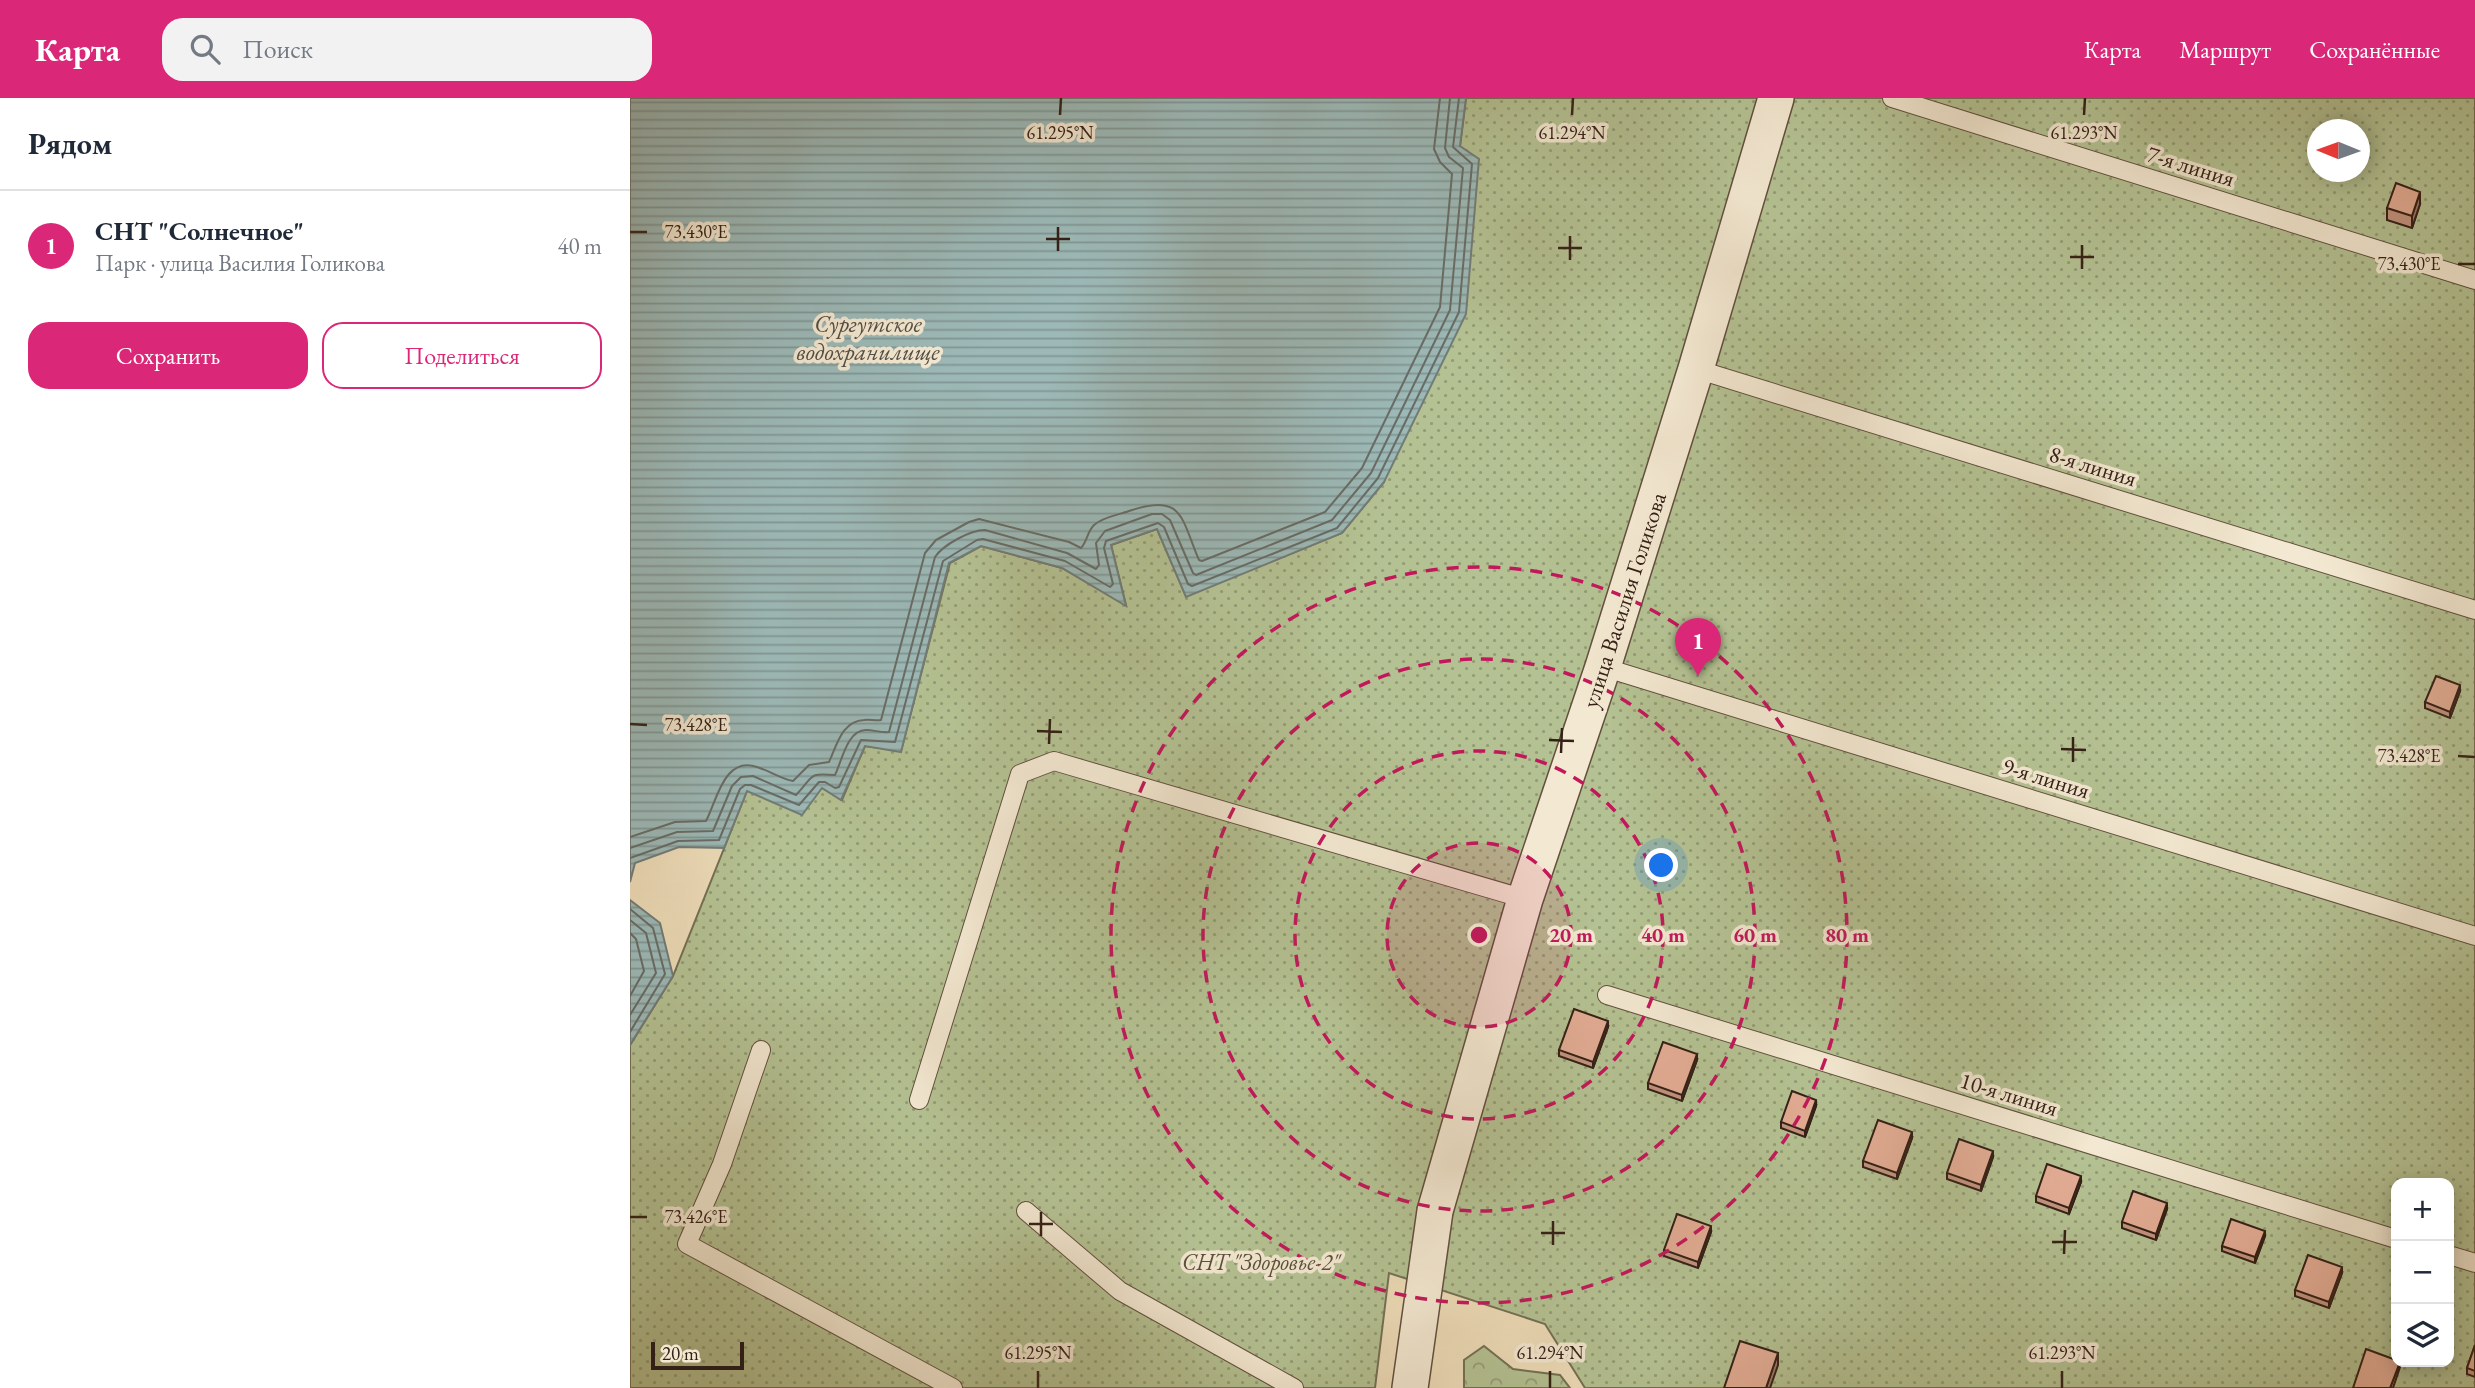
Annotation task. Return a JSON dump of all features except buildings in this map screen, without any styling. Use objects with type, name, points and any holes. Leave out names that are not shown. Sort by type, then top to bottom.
[{"type":"street","name":"улица Василия Голикова","points":[[1410,1388],[1435,1211],[1525,899],[1603,667],[1696,369],[1776,98]]},
{"type":"lane","name":"7-я линия","points":[[1892,98],[2475,280]]},
{"type":"lane","name":"8-я линия","points":[[1696,369],[2475,610]]},
{"type":"lane","name":"9-я линия","points":[[1603,667],[2475,936]]},
{"type":"lane","points":[[919,1100],[1020,774],[1054,761],[1525,899]]},
{"type":"lane","name":"10-я линия","points":[[1607,995],[2391,1237]]},
{"type":"lane","points":[[761,1050],[722,1164],[687,1244],[953,1388]]},
{"type":"lane","points":[[1026,1211],[1120,1291],[1294,1388]]},
{"type":"lane","points":[[2454,1257],[2475,1263]]},
{"type":"green space","name":"СНТ \"Здоровье-2\"","points":[[1466,98],[2475,98],[2475,1388],[1585,1388],[1545,1324],[1389,1273],[1375,1388],[630,1388],[630,1045],[673,976],[747,791],[822,788],[842,800],[865,746],[901,751],[950,563],[981,546],[1062,568],[1126,605],[1111,545],[1157,529],[1186,596],[1342,533],[1384,482],[1460,146]]},
{"type":"green space","points":[[1484,1346],[1513,1369],[1560,1375],[1570,1388],[1464,1388],[1464,1360]]},
{"type":"water","name":"Сургутское водохранилище","points":[[630,98],[1466,98],[1460,146],[1479,159],[1466,314],[1384,482],[1342,533],[1186,597],[1157,529],[1111,545],[1126,606],[1062,568],[981,546],[949,563],[901,752],[865,746],[841,800],[822,788],[802,815],[747,791],[724,848],[679,847],[635,863],[630,882]]},
{"type":"water","points":[[630,900],[660,923],[673,976],[630,1045]]},
{"type":"place","name":"СНТ \"Солнечное\"","points":[[1698,676]]}]
